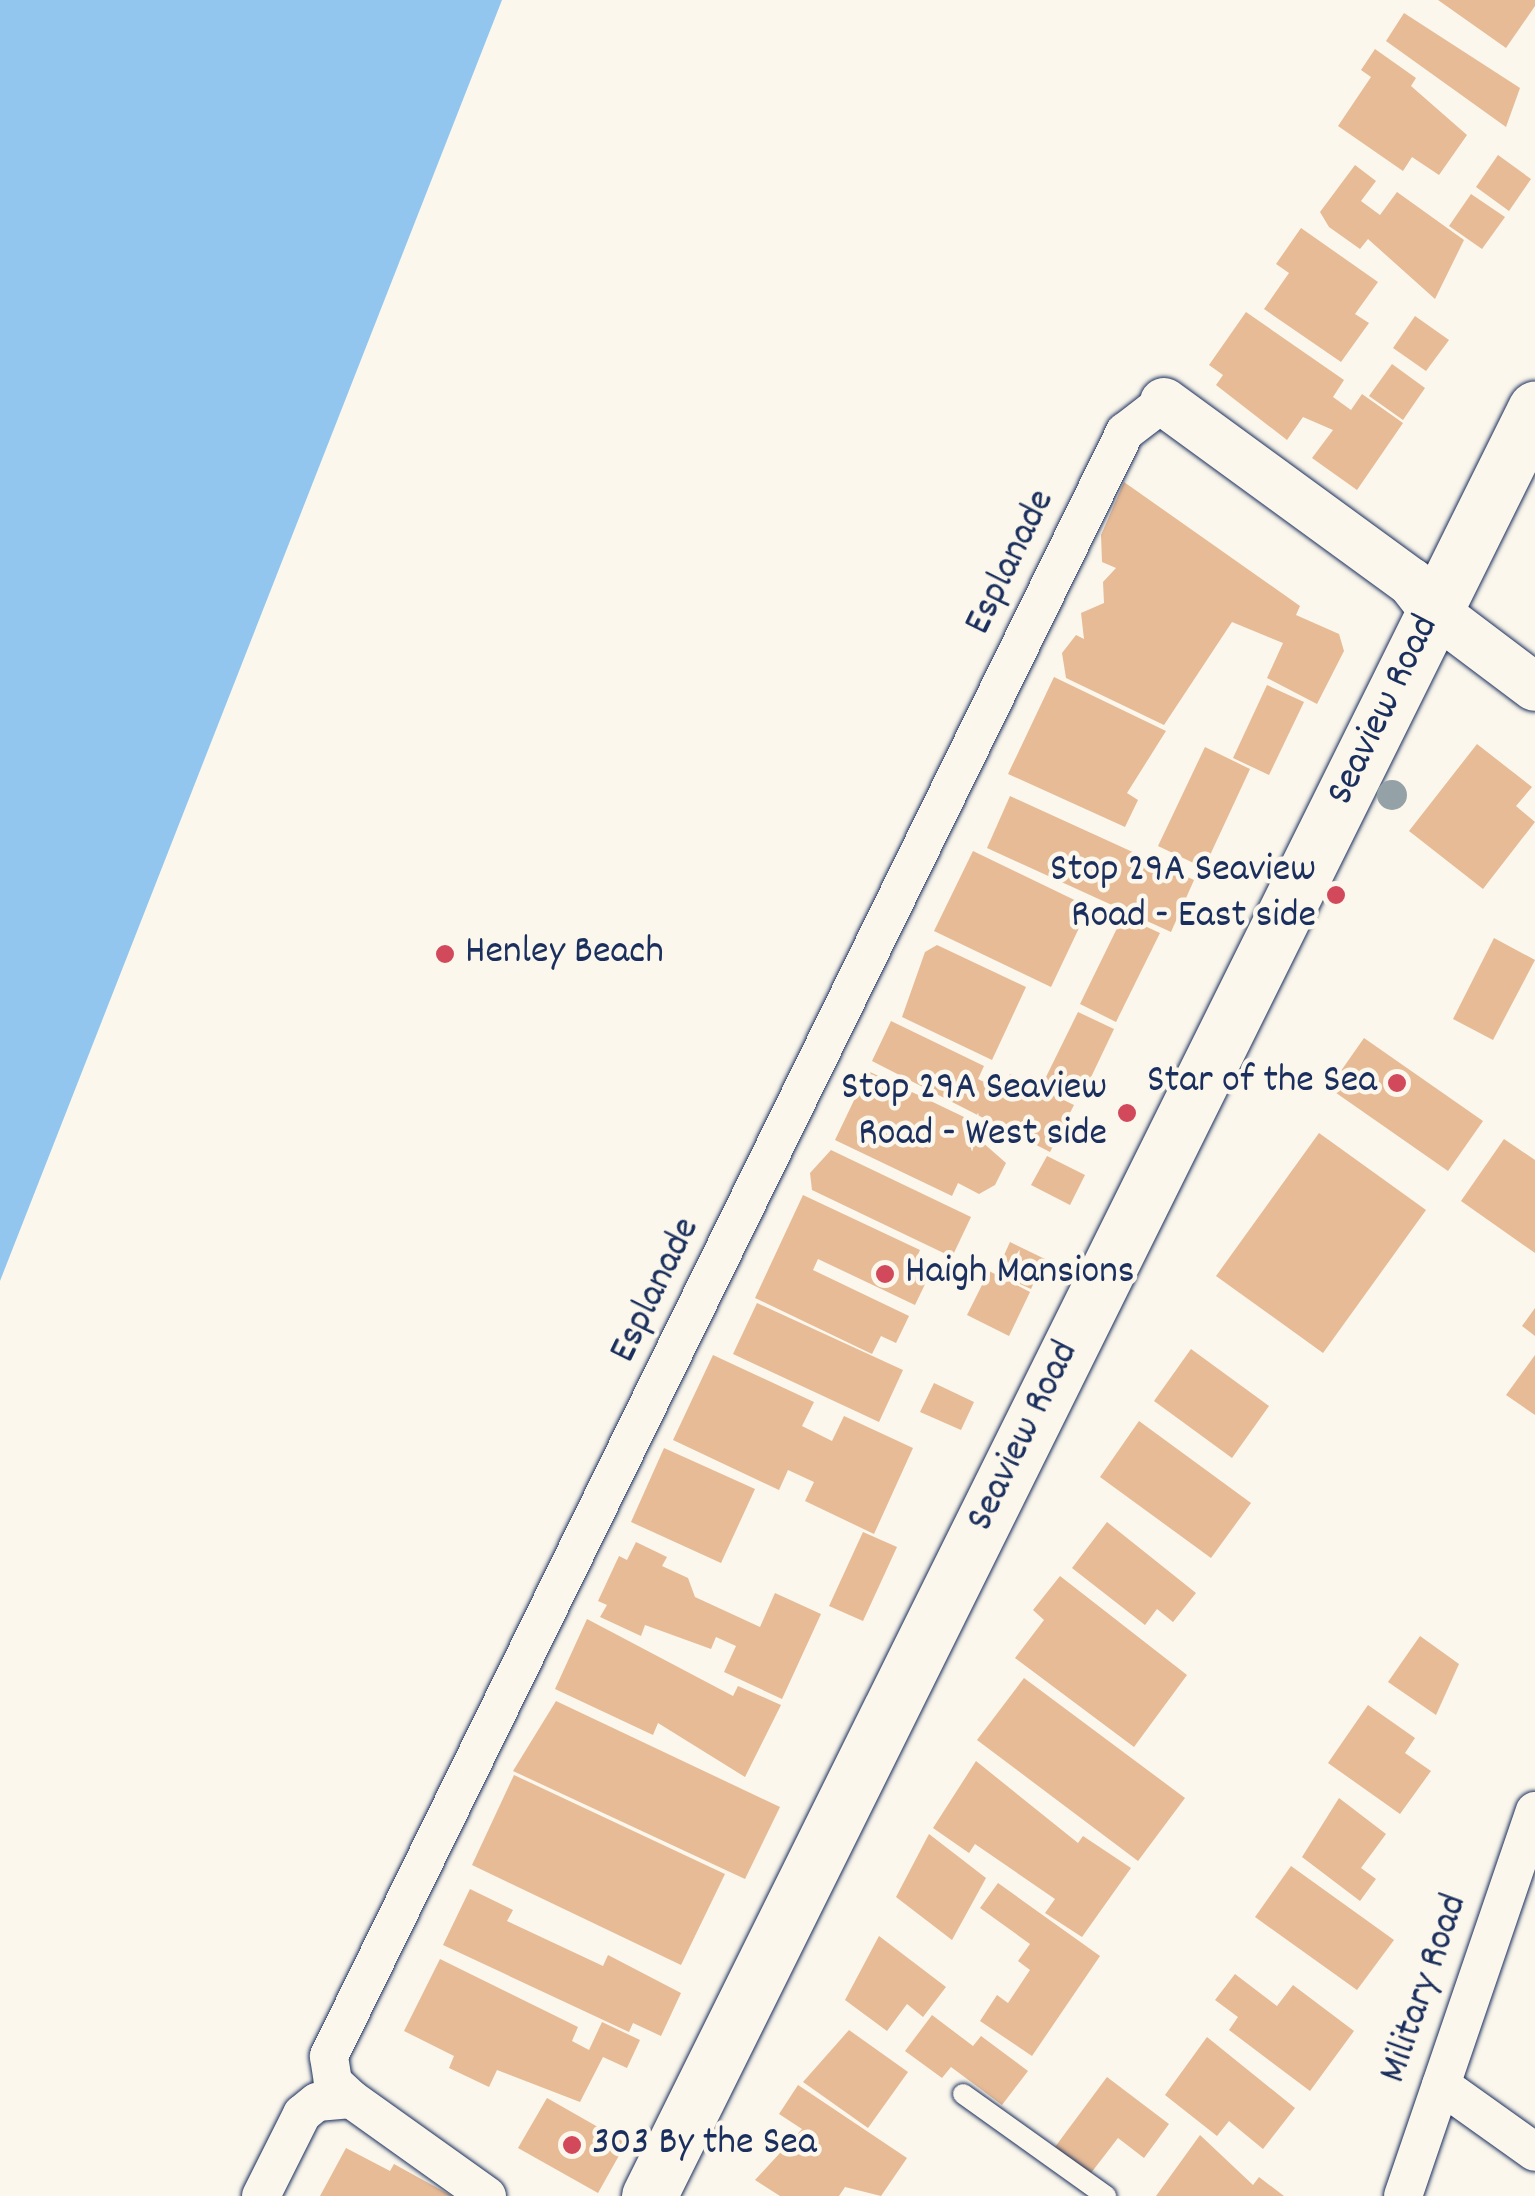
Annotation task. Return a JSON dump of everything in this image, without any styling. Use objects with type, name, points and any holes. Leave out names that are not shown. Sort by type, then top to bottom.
[{"type":"main road","name":"Seaview Road","points":[[650,2196],[1535,410]]},
{"type":"street","points":[[1164,402],[1412,582],[1434,611],[1535,687]]},
{"type":"street","name":"Esplanade","points":[[351,2100],[333,2082],[329,2056],[1125,432],[1164,402]]},
{"type":"street","name":"Military Road","points":[[1403,2196],[1535,1812]]},
{"type":"street","points":[[1441,2085],[1535,2152]]},
{"type":"street","points":[[261,2196],[302,2114],[317,2102],[351,2100],[488,2196]]},
{"type":"lane","points":[[963,2094],[1106,2196]]},
{"type":"water","points":[[0,0],[502,0],[0,1281]]},
{"type":"building","points":[[1438,0],[1535,0],[1535,6],[1506,48]]},
{"type":"building","points":[[1404,13],[1520,88],[1506,127],[1386,41]]},
{"type":"building","points":[[1375,49],[1416,78],[1411,86],[1467,135],[1439,175],[1412,157],[1403,171],[1338,126],[1371,77],[1361,70]]},
{"type":"building","points":[[1498,155],[1531,179],[1509,211],[1476,187]]},
{"type":"building","points":[[1355,165],[1376,181],[1361,201],[1380,215],[1397,192],[1464,240],[1435,299],[1368,239],[1360,249],[1329,227],[1320,212]]},
{"type":"building","points":[[1471,194],[1505,217],[1482,249],[1449,226]]},
{"type":"building","points":[[1301,228],[1378,282],[1355,314],[1369,323],[1341,362],[1264,309],[1289,273],[1276,264]]},
{"type":"building","points":[[1246,312],[1344,380],[1333,397],[1351,410],[1362,394],[1403,423],[1357,490],[1312,458],[1333,430],[1303,417],[1287,440],[1216,385],[1223,375],[1209,365]]},
{"type":"building","points":[[1415,316],[1449,340],[1426,371],[1393,348]]},
{"type":"building","points":[[1392,364],[1425,388],[1403,420],[1369,396]]},
{"type":"building","points":[[1124,482],[1300,606],[1296,615],[1339,634],[1344,651],[1317,704],[1267,678],[1283,643],[1232,622],[1164,725],[1066,678],[1062,653],[1076,635],[1084,639],[1081,613],[1104,603],[1103,582],[1116,568],[1102,562],[1101,535]]},
{"type":"building","points":[[1054,677],[1166,731],[1127,793],[1138,800],[1125,827],[1008,774]]},
{"type":"building","points":[[1267,685],[1304,702],[1269,775],[1233,758]]},
{"type":"building","points":[[1477,744],[1532,787],[1516,806],[1535,822],[1483,889],[1409,831]]},
{"type":"building","points":[[1205,747],[1250,769],[1204,868],[1158,846]]},
{"type":"building","points":[[1010,796],[1194,880],[1171,932],[987,848]]},
{"type":"building","points":[[973,851],[1089,907],[1051,987],[934,931]]},
{"type":"building","points":[[1123,916],[1160,933],[1116,1022],[1080,1004]]},
{"type":"building","points":[[1494,938],[1535,960],[1493,1040],[1453,1019]]},
{"type":"building","points":[[937,945],[1026,987],[992,1060],[902,1017],[925,952]]},
{"type":"building","points":[[1078,1012],[1114,1029],[1082,1096],[1045,1079]]},
{"type":"building","points":[[891,1021],[984,1066],[978,1079],[1003,1091],[1010,1074],[1074,1105],[1050,1152],[872,1061]]},
{"type":"building","points":[[1364,1038],[1483,1121],[1448,1171],[1329,1088]]},
{"type":"building","points":[[868,1071],[987,1128],[981,1141],[1006,1163],[995,1185],[979,1194],[958,1183],[952,1196],[835,1140]]},
{"type":"building","points":[[1319,1133],[1426,1210],[1323,1353],[1216,1276]]},
{"type":"building","points":[[1504,1139],[1535,1160],[1535,1253],[1461,1201]]},
{"type":"building","points":[[831,1150],[971,1217],[952,1257],[812,1190],[810,1173]]},
{"type":"building","points":[[1047,1156],[1085,1175],[1070,1205],[1031,1185]]},
{"type":"building","name":"Haigh Mansions","points":[[803,1195],[920,1250],[911,1270],[928,1278],[915,1305],[818,1259],[813,1270],[909,1316],[896,1343],[881,1336],[872,1354],[755,1298]]},
{"type":"building","points":[[1010,1242],[1045,1259],[1031,1289],[996,1273]]},
{"type":"building","points":[[989,1271],[1030,1292],[1009,1336],[967,1315]]},
{"type":"building","points":[[757,1303],[903,1370],[879,1422],[733,1354]]},
{"type":"building","points":[[1535,1308],[1535,1336],[1522,1326]]},
{"type":"building","points":[[1191,1349],[1269,1406],[1232,1458],[1154,1401]]},
{"type":"building","points":[[713,1355],[814,1402],[802,1426],[832,1441],[844,1416],[913,1448],[874,1534],[805,1501],[814,1482],[788,1470],[779,1490],[673,1440]]},
{"type":"building","points":[[1535,1355],[1535,1415],[1506,1395]]},
{"type":"building","points":[[934,1383],[974,1402],[961,1430],[920,1412]]},
{"type":"building","points":[[1139,1421],[1251,1503],[1211,1558],[1100,1477]]},
{"type":"building","points":[[664,1448],[755,1489],[721,1563],[631,1522]]},
{"type":"building","points":[[1107,1522],[1196,1593],[1173,1622],[1157,1609],[1145,1625],[1072,1568]]},
{"type":"building","points":[[863,1532],[897,1547],[863,1621],[829,1606]]},
{"type":"building","points":[[636,1542],[667,1557],[662,1566],[688,1578],[695,1597],[760,1627],[775,1593],[821,1614],[782,1699],[724,1672],[736,1646],[716,1637],[711,1649],[645,1625],[641,1636],[600,1617],[607,1605],[598,1601],[619,1556],[627,1560]]},
{"type":"building","points":[[1060,1576],[1187,1675],[1134,1747],[1015,1658],[1044,1620],[1033,1610]]},
{"type":"building","points":[[587,1619],[733,1696],[738,1686],[781,1705],[745,1777],[658,1723],[653,1735],[555,1689]]},
{"type":"building","points":[[1420,1636],[1459,1664],[1436,1715],[1388,1682]]},
{"type":"building","points":[[1024,1678],[1185,1798],[1138,1861],[977,1740]]},
{"type":"building","points":[[556,1701],[780,1807],[745,1879],[513,1771]]},
{"type":"building","points":[[1368,1705],[1415,1738],[1405,1753],[1431,1771],[1400,1814],[1328,1763]]},
{"type":"building","points":[[976,1761],[1078,1843],[1083,1836],[1131,1868],[1082,1937],[1045,1913],[1055,1899],[975,1844],[969,1853],[933,1828]]},
{"type":"building","points":[[514,1775],[725,1874],[681,1965],[472,1865]]},
{"type":"building","points":[[1339,1798],[1386,1834],[1361,1868],[1376,1879],[1360,1901],[1302,1857]]},
{"type":"building","points":[[929,1834],[986,1878],[952,1940],[896,1897]]},
{"type":"building","points":[[1291,1866],[1394,1940],[1357,1990],[1255,1917]]},
{"type":"building","points":[[998,1883],[1100,1956],[1032,2056],[980,2021],[997,1995],[1008,2003],[1030,1970],[1018,1961],[1030,1944],[980,1908]]},
{"type":"building","points":[[470,1889],[513,1910],[507,1921],[603,1966],[608,1955],[681,1993],[661,2036],[633,2023],[629,2032],[443,1945]]},
{"type":"building","points":[[879,1936],[946,1987],[923,2017],[907,2004],[887,2031],[845,2000]]},
{"type":"building","points":[[440,1959],[578,2027],[572,2041],[589,2050],[602,2022],[640,2040],[627,2068],[603,2057],[580,2102],[497,2070],[489,2087],[449,2068],[454,2056],[404,2031]]},
{"type":"building","points":[[1235,1974],[1277,2006],[1293,1985],[1354,2031],[1310,2091],[1229,2030],[1238,2017],[1215,2000]]},
{"type":"building","points":[[932,2015],[973,2046],[981,2036],[1028,2071],[1002,2105],[951,2067],[942,2078],[905,2051]]},
{"type":"building","points":[[849,2030],[908,2072],[868,2128],[803,2082]]},
{"type":"building","points":[[1207,2037],[1295,2108],[1263,2149],[1229,2121],[1217,2136],[1165,2095]]},
{"type":"building","points":[[1107,2077],[1169,2124],[1144,2158],[1118,2138],[1091,2173],[1055,2147]]},
{"type":"building","points":[[798,2085],[907,2158],[881,2196],[845,2187],[839,2196],[780,2196],[755,2180],[802,2129],[779,2114]]},
{"type":"building","name":"303 By the Sea","points":[[547,2098],[626,2143],[598,2193],[518,2148]]},
{"type":"building","points":[[1200,2135],[1253,2185],[1259,2177],[1284,2196],[1156,2196]]},
{"type":"building","points":[[346,2148],[390,2171],[394,2164],[452,2196],[320,2196]]},
{"type":"place","name":"Stop 29A Seaview Road - East side","points":[[1336,895]]},
{"type":"place","name":"Henley Beach","points":[[445,954]]},
{"type":"place","name":"Star of the Sea","points":[[1397,1083]]},
{"type":"place","name":"Stop 29A Seaview Road - West side","points":[[1127,1113]]},
{"type":"place","name":"Haigh Mansions","points":[[885,1274]]},
{"type":"place","name":"303 By the Sea","points":[[572,2145]]}]
